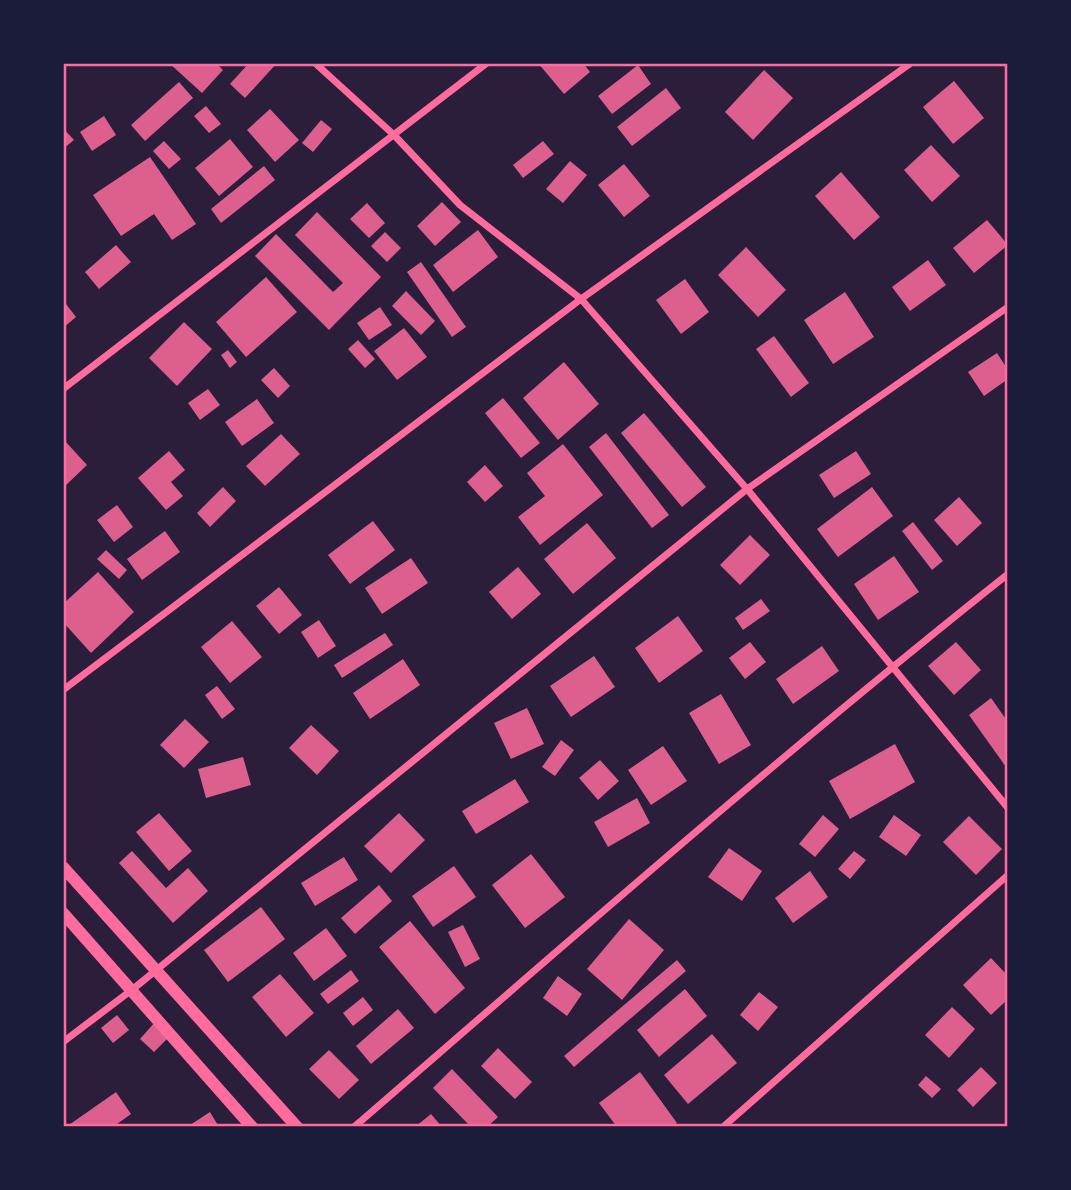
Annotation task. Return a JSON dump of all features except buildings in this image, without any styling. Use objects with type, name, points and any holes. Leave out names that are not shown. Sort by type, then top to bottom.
[{"type":"street","points":[[315,63],[394,135],[460,205],[581,299],[747,489],[1008,807]]},
{"type":"street","points":[[63,389],[487,63]]},
{"type":"street","points":[[63,690],[581,299],[911,63]]},
{"type":"street","points":[[63,1042],[157,970],[747,489],[1008,307]]},
{"type":"street","points":[[354,1127],[893,665],[1008,574]]},
{"type":"street","points":[[63,867],[298,1127]]},
{"type":"street","points":[[723,1127],[1008,875]]},
{"type":"street","points":[[63,913],[133,989],[252,1127]]},
{"type":"shaded area","points":[[63,63],[1008,63],[1008,1127],[63,1127]]}]
